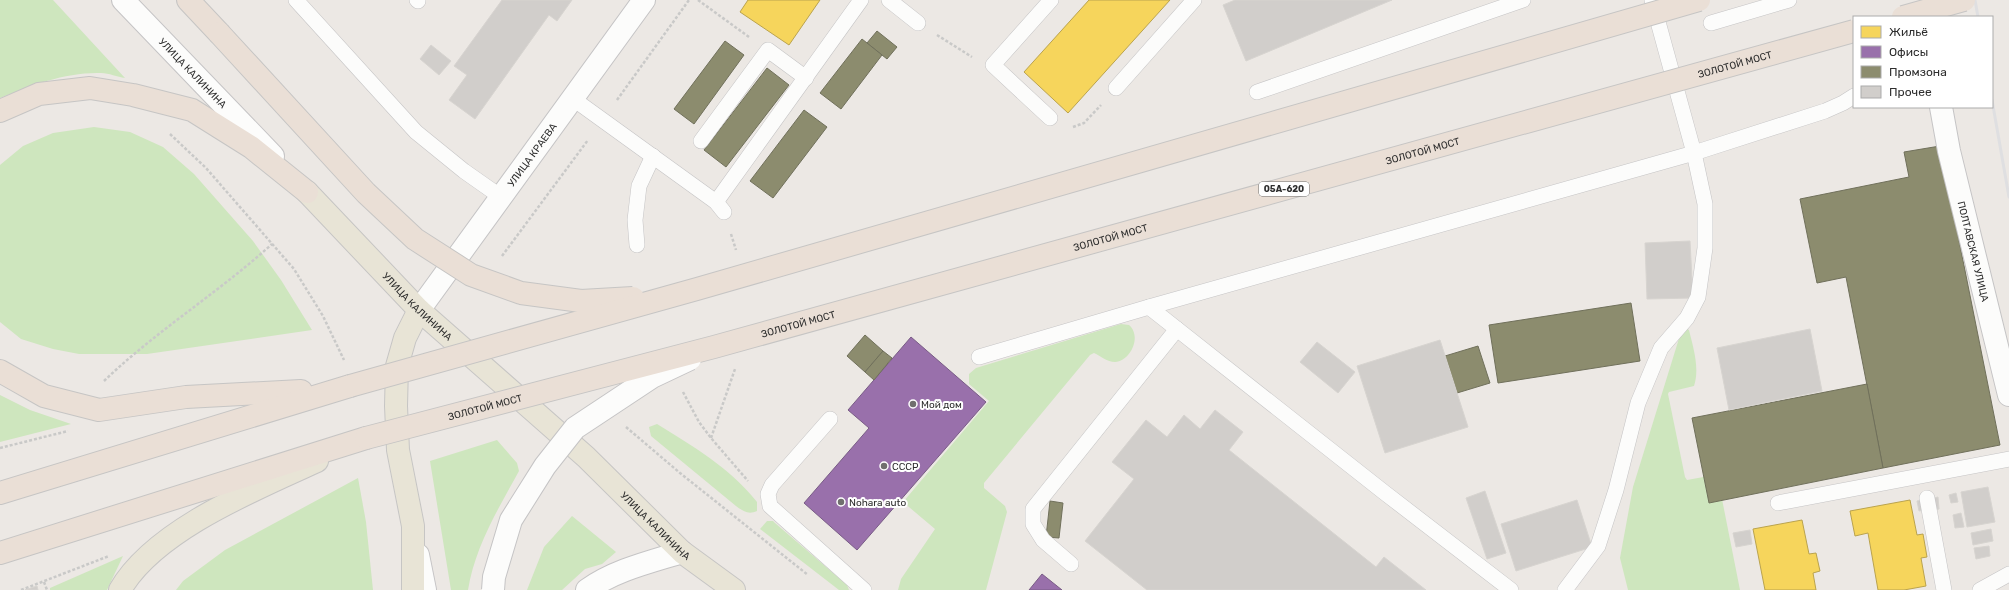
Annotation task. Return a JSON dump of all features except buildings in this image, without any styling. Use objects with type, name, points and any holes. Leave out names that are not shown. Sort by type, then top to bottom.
[{"type":"highway","points":[[188,0],[366,192],[416,239],[471,275],[521,293],[582,301],[634,298],[698,289]]},
{"type":"highway","points":[[0,371],[44,396],[99,410],[186,398],[274,394],[698,289],[1699,0]]},
{"type":"highway","points":[[1907,16],[1964,0]]},
{"type":"highway","name":"ЗОЛОТОЙ МОСТ","points":[[0,553],[366,438],[714,347],[1853,31]]},
{"type":"highway","points":[[0,111],[38,94],[90,88],[133,95],[192,110],[251,147],[307,192]]},
{"type":"highway","points":[[0,493],[348,376]]},
{"type":"main road","name":"УЛИЦА КАЛИНИНА","points":[[123,0],[419,310],[586,457],[682,552],[734,590]]},
{"type":"main road","name":"УЛИЦА КРАЕВА","points":[[419,310],[644,0]]},
{"type":"main road","points":[[1926,0],[1927,16]]},
{"type":"main road","name":"ПОЛТАВСКАЯ УЛИЦА","points":[[1941,108],[1949,151],[2009,396]]},
{"type":"main road","points":[[419,310],[405,338],[397,366],[396,406],[398,450],[425,590]]},
{"type":"main road","points":[[493,590],[494,577],[511,520],[545,466],[575,428],[652,377],[714,347]]},
{"type":"main road","points":[[120,590],[151,552],[203,517],[240,497],[366,438]]},
{"type":"main road","points":[[413,526],[413,590]]},
{"type":"main road","points":[[587,590],[598,582],[632,567],[682,552]]},
{"type":"lane","points":[[296,0],[416,132],[464,171],[501,197]]},
{"type":"lane","points":[[572,98],[653,156],[720,207],[806,78],[861,0]]},
{"type":"lane","points":[[889,0],[918,23]]},
{"type":"lane","points":[[1050,118],[993,65],[1051,0]]},
{"type":"lane","points":[[1116,88],[1194,0]]},
{"type":"lane","points":[[1257,92],[1523,0]]},
{"type":"lane","points":[[1565,590],[1598,546],[1616,490],[1638,403],[1661,348],[1687,318],[1698,297],[1705,248],[1705,204],[1694,153],[1652,0]]},
{"type":"lane","points":[[1711,23],[1789,0]]},
{"type":"lane","points":[[701,141],[768,50],[806,78]]},
{"type":"lane","points":[[979,357],[1149,307],[1371,246],[1694,153],[1825,111],[1853,97]]},
{"type":"lane","points":[[637,245],[635,220],[639,186],[653,156]]},
{"type":"lane","points":[[1149,307],[1384,493],[1511,590]]},
{"type":"lane","points":[[1071,564],[1043,540],[1033,524],[1033,509],[1177,329]]},
{"type":"lane","points":[[830,419],[772,485],[768,494],[770,506],[864,590]]},
{"type":"lane","points":[[1778,503],[2009,459]]},
{"type":"lane","points":[[1926,498],[1944,590]]},
{"type":"lane","points":[[1980,590],[2009,574]]},
{"type":"path","points":[[501,257],[603,120],[689,0]]},
{"type":"path","points":[[698,0],[733,24]]},
{"type":"path","points":[[918,23],[971,57],[993,65]]},
{"type":"path","points":[[1050,118],[1057,124],[1071,127],[1084,123],[1116,88]]},
{"type":"path","points":[[165,132],[172,135],[206,168],[294,269],[323,316],[348,376]]},
{"type":"path","points":[[98,386],[131,356],[246,267],[272,244]]},
{"type":"path","points":[[0,448],[94,424],[99,410]]},
{"type":"path","points":[[623,424],[697,487],[809,576]]},
{"type":"path","points":[[21,590],[113,555]]},
{"type":"path","points":[[44,582],[47,590]]},
{"type":"green space","points":[[0,0],[53,0],[125,78],[104,73],[88,73],[62,77],[24,88],[0,98]]},
{"type":"green space","points":[[94,127],[130,132],[163,147],[194,174],[253,241],[281,280],[312,330],[147,354],[79,354],[53,349],[21,339],[0,322],[0,165],[23,146],[53,133]]},
{"type":"green space","points":[[1121,324],[1129,325],[1135,335],[1135,341],[1130,353],[1121,361],[1115,362],[1107,360],[1094,353],[1090,355],[984,483],[984,488],[1005,506],[1007,512],[986,590],[898,590],[901,579],[935,529],[903,502],[989,401],[969,384],[969,374],[976,368]]},
{"type":"green space","points":[[1685,328],[1689,330],[1696,365],[1696,379],[1694,386],[1669,392],[1668,394],[1685,477],[1687,480],[1709,476],[1720,489],[1740,590],[1628,590],[1620,558],[1633,487],[1681,332]]},
{"type":"green space","points":[[0,395],[30,410],[71,424],[0,442]]},
{"type":"green space","points":[[657,424],[710,458],[735,478],[757,502],[757,511],[743,511],[651,436],[649,427]]},
{"type":"green space","points":[[497,440],[517,463],[519,471],[495,514],[482,543],[471,574],[468,590],[451,590],[430,461]]},
{"type":"green space","points":[[358,478],[366,522],[373,590],[176,590],[183,581],[225,550]]},
{"type":"green space","points":[[572,516],[616,552],[602,564],[585,569],[562,590],[527,590],[544,547]]},
{"type":"green space","points":[[767,521],[773,521],[847,585],[849,590],[839,590],[760,529]]},
{"type":"green space","points":[[123,556],[107,590],[50,590],[50,588]]},
{"type":"railway","points":[[1975,0],[1978,16]]},
{"type":"railway","points":[[1993,106],[2009,197]]},
{"type":"place","name":"Мой дом","points":[[913,404]]},
{"type":"place","name":"СССР","points":[[884,466]]},
{"type":"place","name":"Nohara auto","points":[[841,502]]}]
